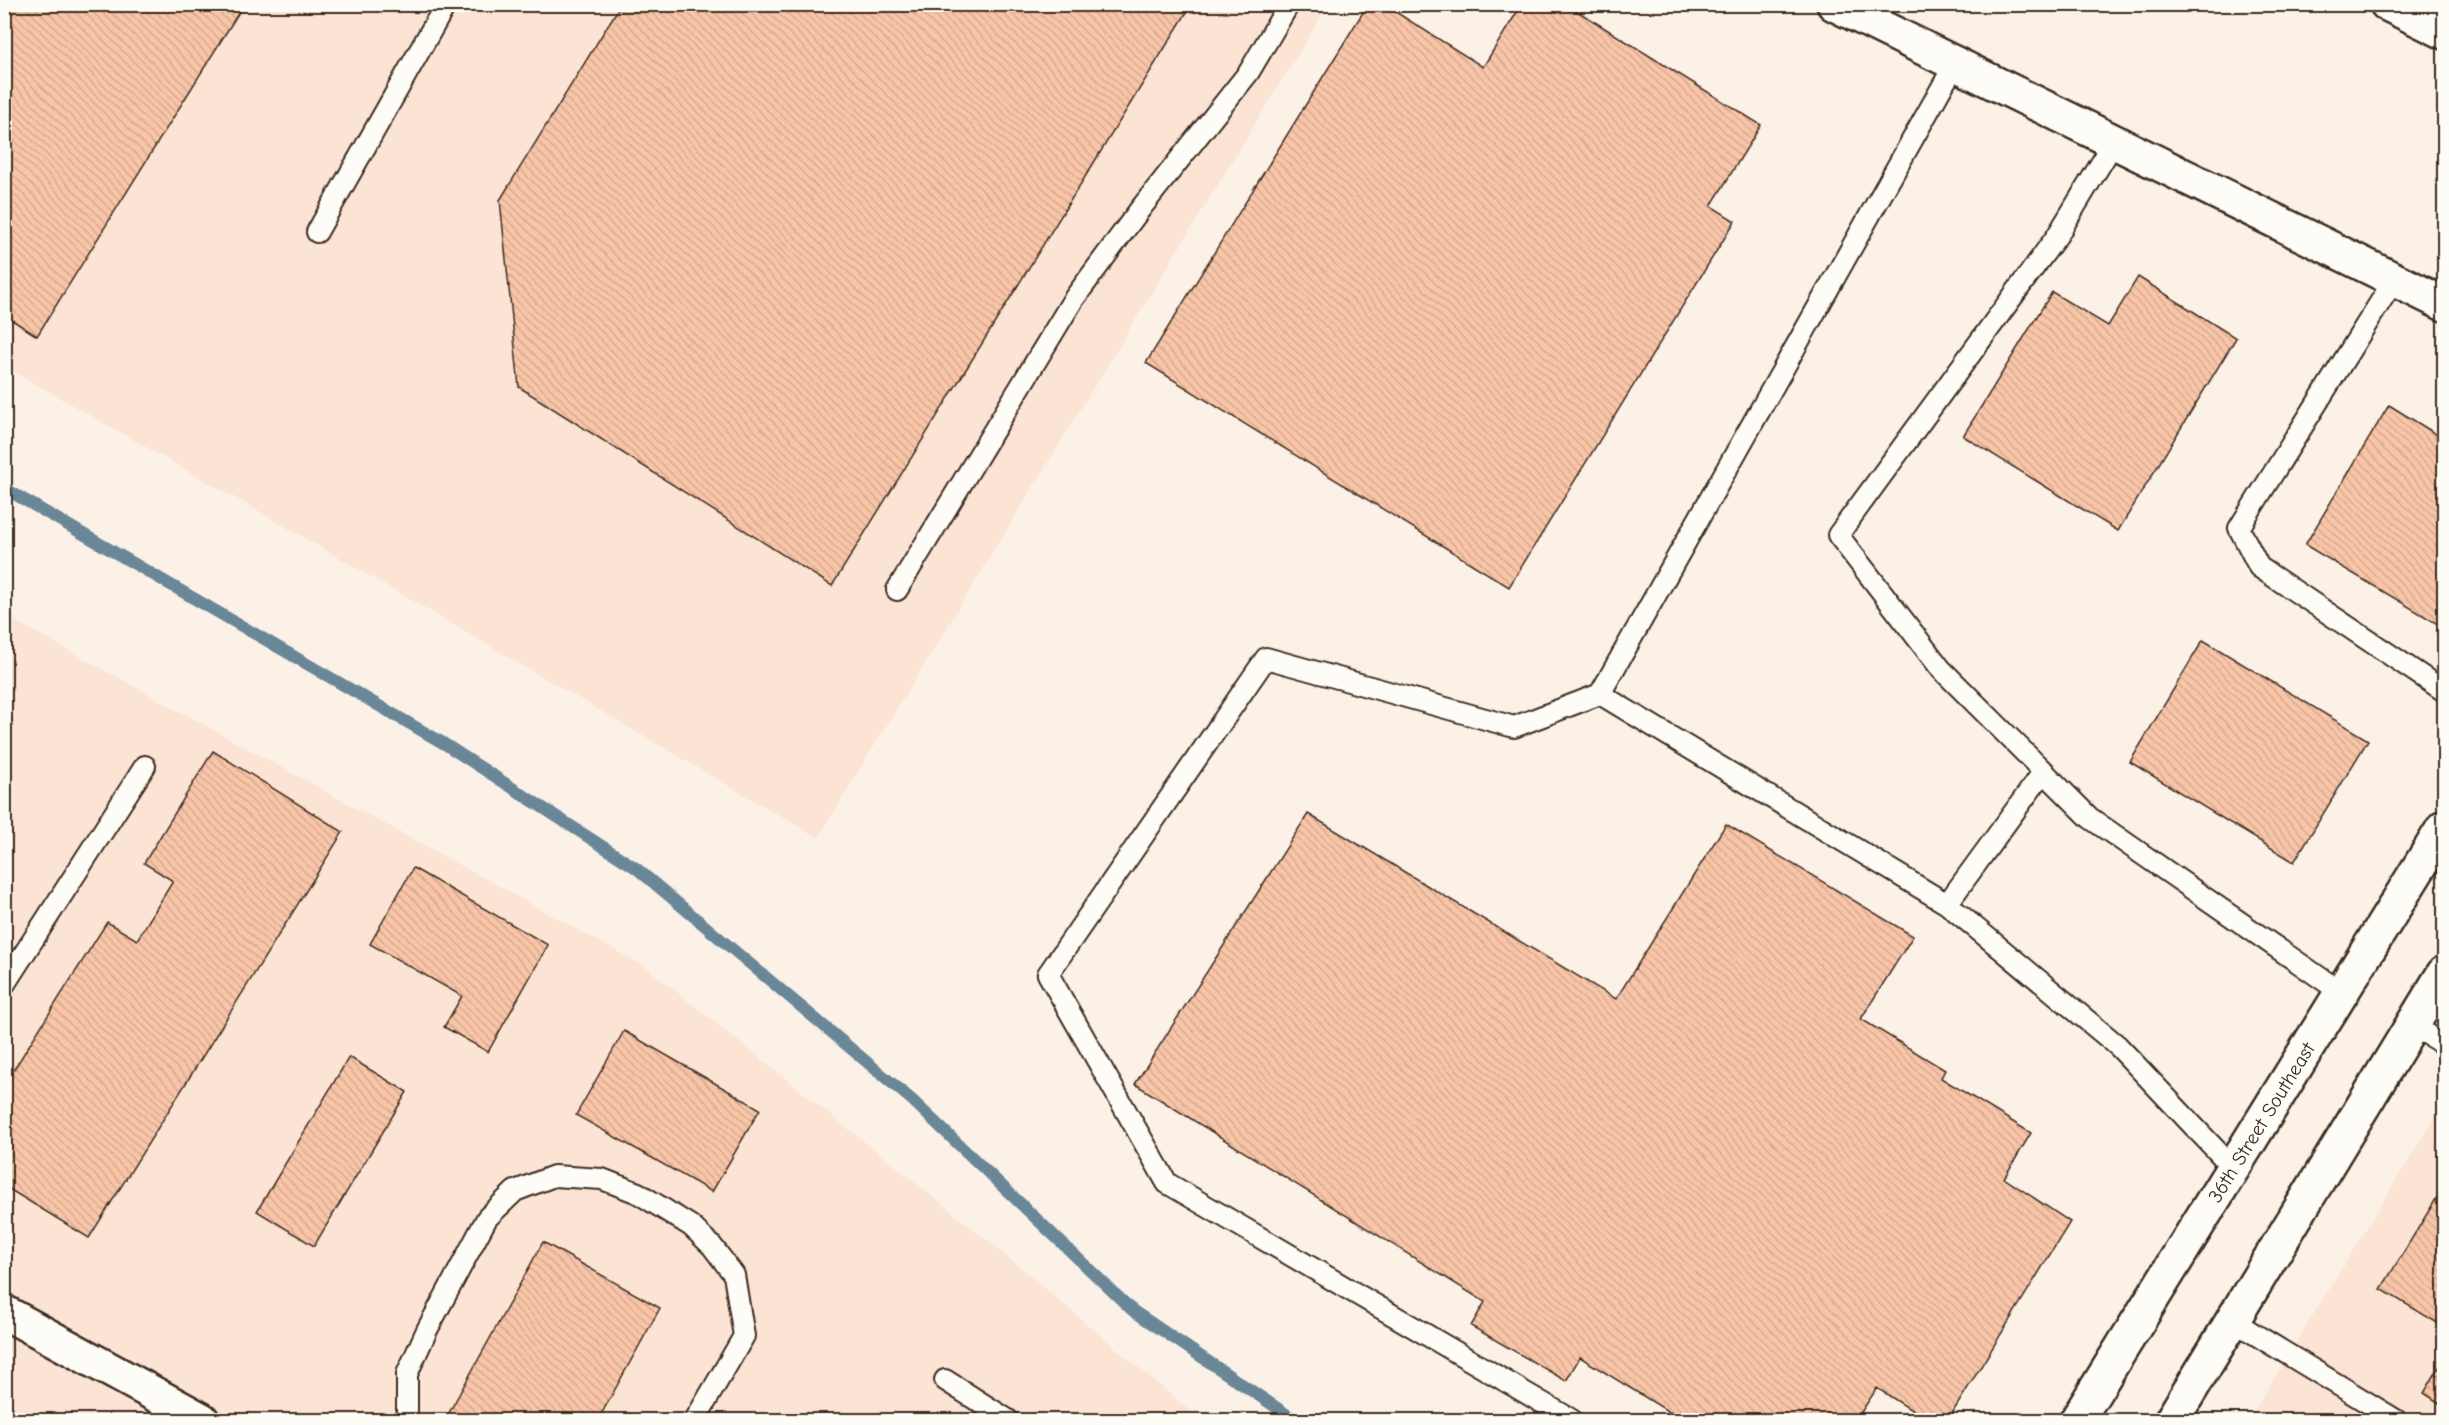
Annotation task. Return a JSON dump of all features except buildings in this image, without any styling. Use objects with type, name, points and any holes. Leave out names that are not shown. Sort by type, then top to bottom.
[{"type":"street","points":[[1834,4],[2445,304]]},
{"type":"street","points":[[2387,4],[2430,19]]},
{"type":"street","name":"36th Street Southeast","points":[[2077,1420],[2445,827]]},
{"type":"street","points":[[2172,1420],[2445,974]]},
{"type":"street","points":[[4,1312],[202,1420]]},
{"type":"lane","points":[[317,232],[446,4]]},
{"type":"lane","points":[[897,590],[1073,300],[1141,208],[1249,72],[1289,4]]},
{"type":"lane","points":[[1572,1420],[1167,1183],[1048,974],[1266,658],[1514,727],[1600,694],[1955,64]]},
{"type":"lane","points":[[2114,142],[2057,236],[1838,536],[1941,669],[2090,818],[2342,993]]},
{"type":"lane","points":[[2394,280],[2240,528],[2259,567],[2445,691]]},
{"type":"lane","points":[[1600,694],[1947,904],[2118,1046],[2233,1168]]},
{"type":"lane","points":[[4,985],[145,766]]},
{"type":"lane","points":[[1947,904],[2044,771]]},
{"type":"lane","points":[[2413,1025],[2445,1045]]},
{"type":"lane","points":[[405,1420],[407,1374],[427,1330],[487,1218],[515,1191],[554,1176],[602,1179],[638,1193],[691,1226],[712,1246],[734,1275],[744,1336],[695,1420]]},
{"type":"lane","points":[[2233,1322],[2396,1420]]},
{"type":"lane","points":[[945,1380],[1008,1420]]},
{"type":"shaded area","points":[[4,5],[1328,5],[818,838],[267,516],[5,367]]},
{"type":"shaded area","points":[[4,615],[646,967],[997,1248],[1201,1420],[5,1420]]},
{"type":"shaded area","points":[[2444,1103],[2444,1420],[2248,1420]]},
{"type":"waterway","points":[[4,488],[443,743],[636,868],[912,1100],[1132,1310],[1295,1420]]}]
